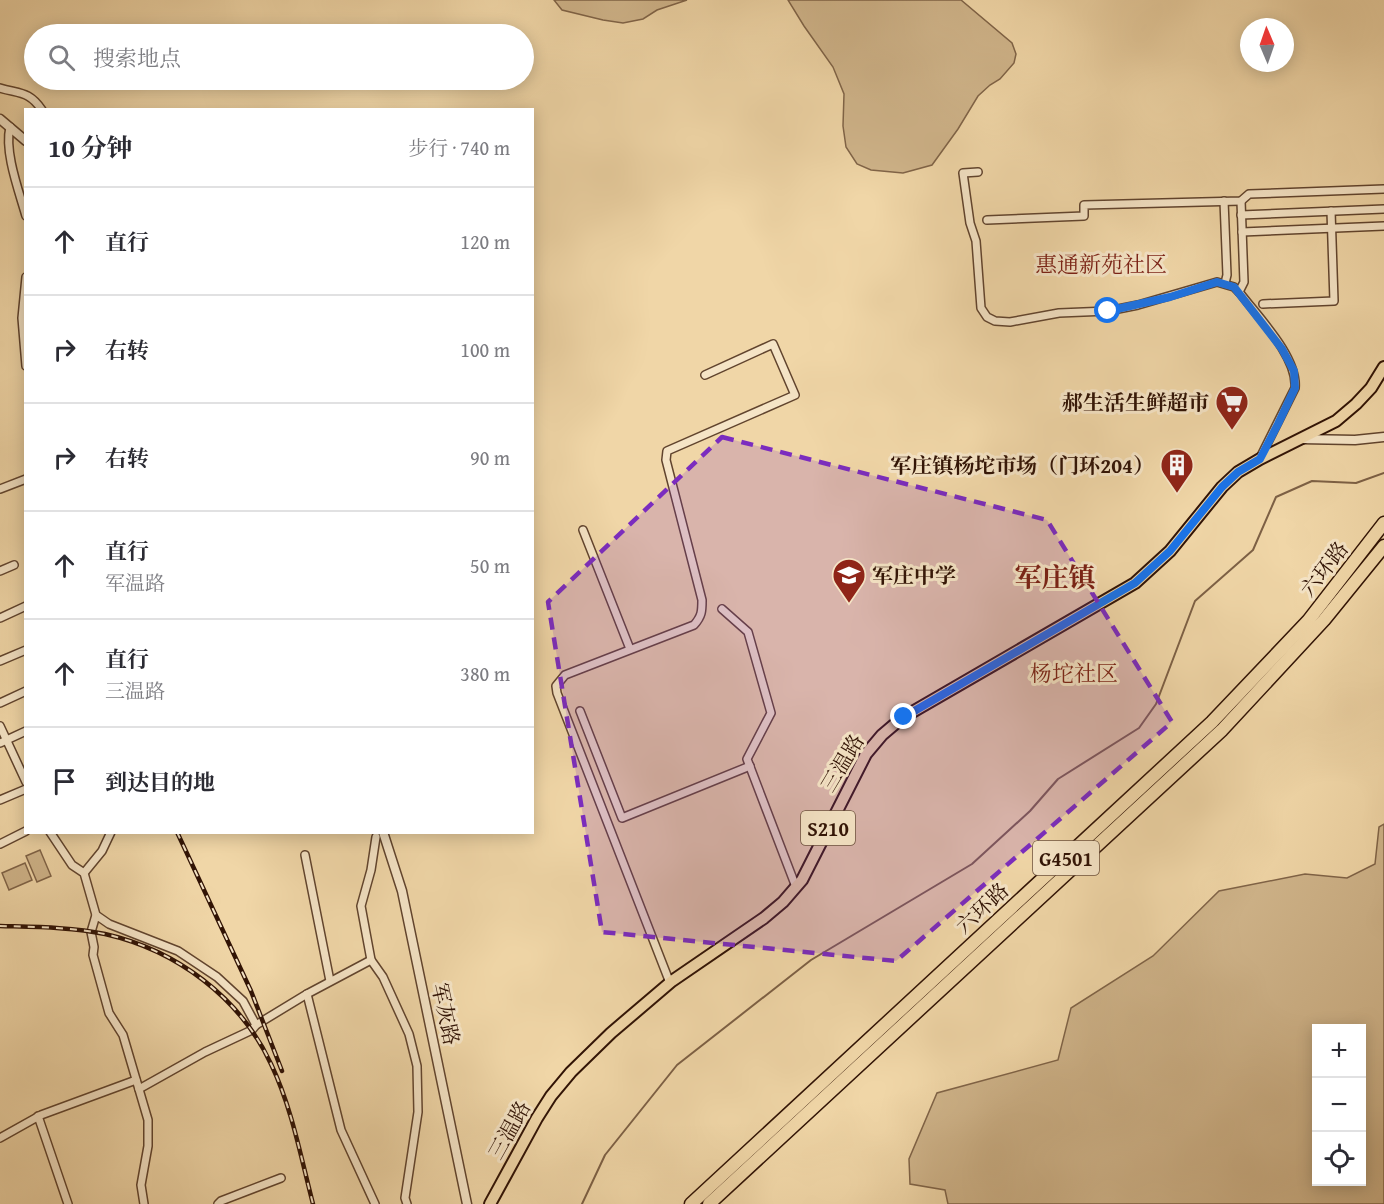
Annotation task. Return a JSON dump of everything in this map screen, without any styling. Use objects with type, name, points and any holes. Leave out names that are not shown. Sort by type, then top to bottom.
[{"type":"highway","name":"六环路","points":[[709,1204],[728,1177],[1212,723],[1308,621],[1384,524]]},
{"type":"highway","name":"六环路","points":[[691,1204],[728,1177],[1222,730],[1324,620],[1384,546]]},
{"type":"main road","name":"S210","points":[[1260,459],[1336,421],[1371,388],[1384,367]]},
{"type":"main road","name":"三温路","points":[[490,1204],[537,1118],[560,1084],[611,1033],[670,983],[765,918],[796,887],[812,861],[866,754],[882,735],[904,717],[1135,583],[1170,551],[1222,487],[1238,472],[1260,459]]},
{"type":"street","points":[[0,88],[28,95],[36,100],[41,108]]},
{"type":"street","points":[[0,119],[24,137]]},
{"type":"street","points":[[10,127],[9,150],[24,208]]},
{"type":"street","points":[[978,172],[963,173],[970,223],[976,242],[981,308],[987,317],[995,321],[1010,322],[1059,313],[1108,311],[1217,282],[1225,283],[1239,292],[1282,349],[1296,379],[1295,388],[1260,459]]},
{"type":"street","points":[[987,220],[1084,216],[1084,205],[1241,201],[1249,194],[1384,189]]},
{"type":"street","points":[[1224,201],[1227,275],[1225,283]]},
{"type":"street","points":[[1239,292],[1244,282],[1241,201]]},
{"type":"street","points":[[1241,215],[1384,209]]},
{"type":"street","points":[[1263,304],[1334,301],[1331,211]]},
{"type":"street","points":[[1242,232],[1384,226]]},
{"type":"street","points":[[24,298],[22,318],[24,342]]},
{"type":"street","points":[[670,983],[556,686],[565,675],[694,624],[700,618],[702,600],[666,460],[667,451],[795,395],[773,345],[705,375]]},
{"type":"street","points":[[1300,440],[1355,441],[1384,437]]},
{"type":"street","points":[[0,489],[24,480]]},
{"type":"street","points":[[583,530],[630,649]]},
{"type":"street","points":[[0,571],[14,565]]},
{"type":"street","points":[[0,618],[24,607]]},
{"type":"street","points":[[722,609],[748,632],[771,713],[747,759],[796,887]]},
{"type":"street","points":[[0,661],[24,651]]},
{"type":"street","points":[[0,703],[24,692]]},
{"type":"street","points":[[580,711],[622,818],[750,766]]},
{"type":"street","points":[[0,726],[3,741],[24,778]]},
{"type":"street","points":[[3,741],[24,732]]},
{"type":"street","points":[[0,800],[24,790]]},
{"type":"street","points":[[0,844],[24,832]]},
{"type":"street","points":[[51,834],[72,865],[84,873],[96,915],[91,932],[93,955],[109,1013],[123,1035],[148,1120],[148,1146],[141,1185],[144,1204]]},
{"type":"street","points":[[84,873],[102,851],[110,834]]},
{"type":"street","points":[[379,835],[372,870],[361,906],[370,960],[383,977],[409,1034],[417,1066],[418,1112],[405,1198],[407,1204]]},
{"type":"street","name":"军灰路","points":[[379,835],[402,891],[467,1204]]},
{"type":"street","points":[[305,855],[330,981]]},
{"type":"street","points":[[96,915],[110,924],[178,951],[217,977],[243,1001],[256,1025]]},
{"type":"street","points":[[139,1089],[205,1052],[252,1030],[256,1025],[307,994],[370,960]]},
{"type":"street","points":[[307,994],[341,1130],[375,1204]]},
{"type":"street","points":[[0,1138],[38,1116],[136,1080]]},
{"type":"street","points":[[38,1116],[69,1204]]},
{"type":"street","points":[[218,1204],[281,1178]]},
{"type":"highlighted area","points":[[722,437],[1047,520],[1172,722],[896,961],[602,932],[548,602]]},
{"type":"shaded area","points":[[554,0],[687,0],[657,10],[643,19],[623,23],[562,10]]},
{"type":"shaded area","points":[[788,0],[961,0],[1012,43],[1016,54],[1014,63],[1000,79],[978,96],[932,165],[903,173],[871,170],[857,164],[846,147],[843,126],[844,94],[833,67]]},
{"type":"shaded area","points":[[1384,824],[1384,1204],[948,1204],[945,1190],[910,1184],[909,1159],[937,1093],[1058,1060],[1071,1008],[1153,956],[1219,891],[1305,874],[1347,878],[1375,864],[1379,827]]},
{"type":"shaded area","points":[[40,850],[51,876],[37,882],[26,856]]},
{"type":"shaded area","points":[[25,863],[32,880],[9,890],[2,873]]},
{"type":"waterway","points":[[582,1204],[605,1155],[677,1065],[811,960],[972,864],[1030,811],[1058,779],[1139,728],[1156,704],[1195,601],[1253,550],[1276,497],[1312,481],[1356,483],[1384,473]]},
{"type":"railway","points":[[178,834],[251,991],[282,1071]]},
{"type":"railway","points":[[0,926],[79,930],[131,941],[181,964],[224,998],[258,1040],[271,1064],[285,1098],[313,1204]]},
{"type":"place","name":"郝生活生鲜超市","points":[[1232,431]]},
{"type":"place","name":"军庄镇杨坨市场（门环204）","points":[[1177,494]]},
{"type":"place","name":"军庄中学","points":[[849,604]]},
{"type":"district","name":"惠通新苑社区","points":[[1101,264]]},
{"type":"district","name":"军庄镇","points":[[1055,577]]},
{"type":"district","name":"杨坨社区","points":[[1074,673]]},
{"type":"route","points":[[904,717],[1135,583],[1170,551],[1222,487],[1238,472],[1260,459],[1278,424],[1295,388],[1294,371],[1282,349],[1234,287],[1217,282],[1170,297],[1108,311]]}]
